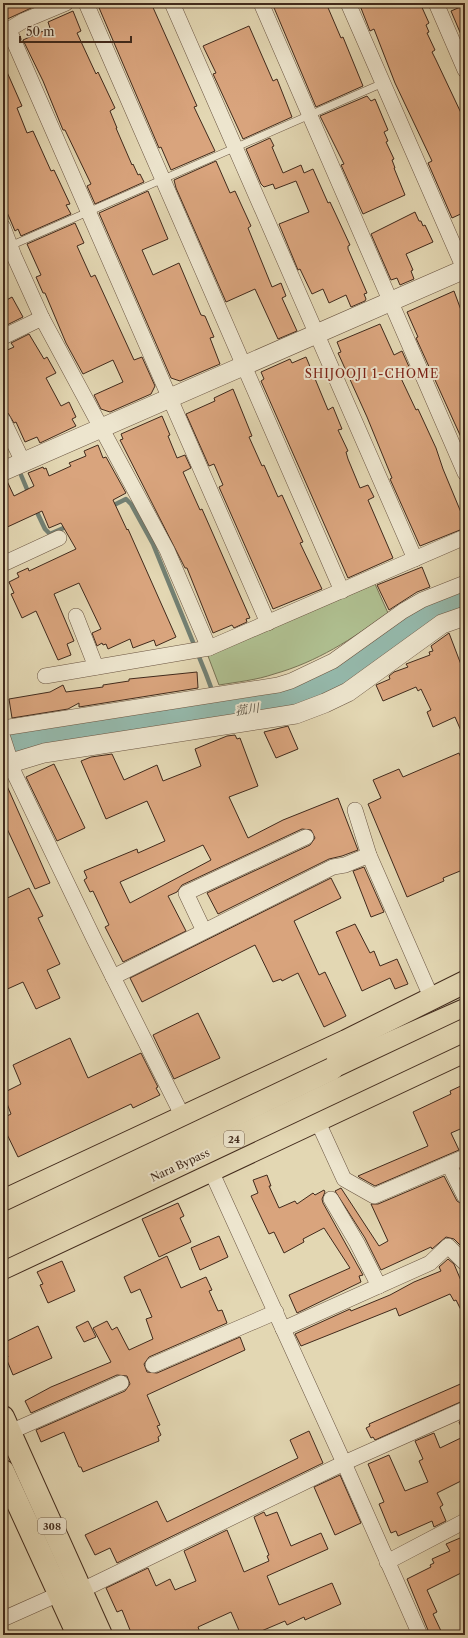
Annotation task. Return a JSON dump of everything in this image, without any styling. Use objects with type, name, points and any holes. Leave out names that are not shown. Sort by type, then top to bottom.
[{"type":"highway","points":[[3,1201],[432,999],[465,982]]},
{"type":"highway","name":"Nara Bypass","points":[[3,1225],[332,1069],[465,1010]]},
{"type":"highway","name":"Nara Bypass","points":[[3,1248],[465,1030]]},
{"type":"highway","points":[[3,1268],[211,1169],[465,1052]]},
{"type":"highway","points":[[3,1238],[19,1234],[36,1238],[48,1246]]},
{"type":"highway","name":"308","points":[[6,1424],[67,1595],[78,1635]]},
{"type":"highway","name":"308","points":[[3,1471],[67,1595],[101,1635]]},
{"type":"street","points":[[66,3],[23,21],[6,31],[171,398],[268,623]]},
{"type":"street","points":[[86,3],[342,591]]},
{"type":"street","points":[[172,3],[415,559]]},
{"type":"street","points":[[261,3],[465,473]]},
{"type":"street","points":[[3,471],[465,270],[348,3]]},
{"type":"street","points":[[436,3],[465,70]]},
{"type":"street","points":[[3,227],[9,254],[167,550],[209,648]]},
{"type":"street","points":[[3,337],[42,318]]},
{"type":"street","points":[[3,420],[23,462]]},
{"type":"street","points":[[45,676],[209,648],[465,537]]},
{"type":"street","points":[[3,564],[59,538]]},
{"type":"street","points":[[3,728],[278,685],[291,681],[333,660],[403,611],[422,600],[465,582]]},
{"type":"street","points":[[76,616],[96,667]]},
{"type":"street","points":[[8,763],[44,753],[296,714],[348,692],[442,624],[465,616]]},
{"type":"street","points":[[3,738],[8,763],[113,977],[183,1117],[211,1169],[420,1635]]},
{"type":"street","points":[[354,810],[369,855],[432,999]]},
{"type":"street","points":[[204,931],[186,893],[306,836]]},
{"type":"street","points":[[113,977],[333,866],[345,865],[369,855]]},
{"type":"street","points":[[317,1120],[344,1179],[374,1196],[465,1157]]},
{"type":"street","points":[[449,1165],[465,1197]]},
{"type":"street","points":[[331,1200],[379,1286]]},
{"type":"street","points":[[283,1329],[430,1263],[448,1246],[465,1263]]},
{"type":"street","points":[[154,1365],[276,1312]]},
{"type":"street","points":[[6,1424],[121,1383]]},
{"type":"street","points":[[3,1619],[67,1595],[344,1463],[465,1409]]},
{"type":"street","points":[[387,1562],[465,1522]]},
{"type":"lane","points":[[9,254],[88,211],[383,83]]},
{"type":"green space","points":[[375,584],[388,613],[361,632],[334,649],[290,669],[261,678],[219,685],[208,656]]},
{"type":"building","points":[[3,3],[42,3],[3,21]]},
{"type":"building","points":[[97,3],[151,3],[197,106],[194,107],[215,151],[171,170],[161,147],[159,148]]},
{"type":"building","points":[[272,3],[326,3],[341,38],[343,37],[363,86],[316,107]]},
{"type":"building","points":[[359,3],[420,3],[429,23],[426,25],[429,32],[427,33],[435,50],[432,52],[462,115],[465,114],[465,212],[452,218],[428,163],[432,161],[395,83],[374,29],[370,31]]},
{"type":"building","points":[[465,5],[465,44],[451,11]]},
{"type":"building","points":[[73,11],[81,31],[77,33],[96,74],[98,72],[115,108],[110,111],[116,128],[132,165],[133,164],[138,175],[140,174],[144,182],[95,204],[87,186],[91,184],[65,130],[63,130],[43,81],[23,40],[50,28],[48,22]]},
{"type":"building","points":[[249,26],[273,81],[277,79],[292,117],[243,139],[213,74],[216,73],[203,46]]},
{"type":"building","points":[[3,63],[22,106],[17,108],[27,133],[33,131],[51,171],[54,170],[70,204],[66,205],[71,214],[21,236],[18,229],[15,231],[3,203]]},
{"type":"building","points":[[367,96],[371,101],[375,99],[388,130],[384,132],[388,141],[386,142],[394,159],[392,160],[394,168],[405,195],[363,214],[341,165],[344,164],[320,116]]},
{"type":"building","points":[[270,138],[274,146],[272,147],[283,173],[301,165],[304,173],[313,169],[328,203],[330,202],[350,245],[348,246],[348,249],[367,293],[364,294],[366,299],[365,301],[351,307],[346,295],[329,303],[323,289],[312,294],[300,269],[298,270],[279,224],[309,212],[296,181],[275,189],[273,184],[264,187],[261,184],[246,149]]},
{"type":"building","points":[[216,161],[230,193],[235,191],[251,226],[248,228],[272,287],[281,283],[286,296],[282,298],[297,331],[278,339],[255,289],[226,302],[176,188],[174,180]]},
{"type":"building","points":[[148,191],[168,239],[142,250],[153,275],[179,263],[201,315],[205,316],[214,337],[210,338],[220,364],[180,381],[171,378],[99,213]]},
{"type":"building","points":[[415,212],[419,221],[421,221],[423,226],[425,225],[433,242],[406,254],[413,270],[411,271],[414,279],[400,285],[397,278],[391,280],[371,234]]},
{"type":"building","points":[[75,223],[84,243],[77,246],[91,277],[95,275],[134,360],[142,357],[155,386],[151,394],[110,412],[101,409],[94,395],[123,382],[113,360],[83,374],[66,343],[45,293],[43,293],[36,277],[41,275],[27,244]]},
{"type":"building","points":[[454,291],[465,321],[465,446],[416,338],[418,337],[407,312]]},
{"type":"building","points":[[12,297],[23,317],[3,327],[3,302]]},
{"type":"building","points":[[380,324],[394,355],[402,351],[410,369],[399,374],[416,410],[418,409],[436,448],[465,522],[465,528],[420,546],[390,479],[392,478],[367,417],[338,353],[341,352],[337,342]]},
{"type":"building","points":[[29,334],[44,359],[47,357],[56,373],[46,378],[61,406],[69,402],[76,417],[72,419],[76,426],[40,443],[37,437],[25,442],[16,422],[14,423],[8,413],[3,411],[3,352],[14,347],[11,343]]},
{"type":"building","points":[[306,357],[328,410],[333,407],[342,429],[338,430],[348,451],[346,452],[348,459],[360,488],[368,485],[374,497],[368,500],[393,558],[348,578],[261,381],[264,379],[261,372],[290,359],[292,363]]},
{"type":"building","points":[[233,389],[252,436],[249,437],[262,466],[264,465],[278,497],[282,495],[303,542],[300,543],[322,589],[273,609],[219,487],[223,485],[214,464],[209,466],[186,414],[215,401],[214,398]]},
{"type":"building","points":[[162,416],[177,458],[185,455],[191,468],[183,472],[200,510],[202,509],[250,618],[246,619],[247,622],[234,628],[232,625],[213,633],[187,568],[185,568],[120,440],[123,439],[121,434]]},
{"type":"building","points":[[98,445],[103,458],[106,457],[126,493],[113,500],[127,530],[128,529],[176,637],[156,646],[154,640],[133,648],[130,639],[108,649],[106,644],[103,645],[102,643],[97,646],[92,633],[101,629],[79,583],[54,594],[74,641],[67,644],[71,655],[58,660],[36,611],[22,618],[11,594],[14,593],[9,582],[19,577],[17,573],[28,568],[29,571],[76,549],[61,523],[49,528],[42,511],[3,529],[3,482],[7,481],[14,496],[34,486],[28,473],[43,467],[44,469],[46,468],[49,476],[71,466],[69,463],[86,456],[84,451]]},
{"type":"building","points":[[422,567],[430,587],[417,592],[389,610],[377,585]]},
{"type":"building","points":[[449,633],[465,675],[465,740],[455,717],[433,727],[427,712],[431,710],[421,689],[418,691],[416,687],[383,701],[376,685],[390,679],[389,676],[394,672],[408,667],[406,664],[430,655],[429,652],[433,651],[431,646]]},
{"type":"building","points":[[197,672],[198,688],[79,707],[79,703],[68,709],[12,718],[9,699],[50,692],[63,685],[66,692],[103,687],[103,685],[129,681],[129,679]]},
{"type":"building","points":[[288,726],[298,749],[276,758],[264,732]]},
{"type":"building","points":[[235,735],[237,739],[240,738],[258,786],[229,797],[248,838],[283,820],[338,798],[358,850],[329,859],[218,914],[207,893],[310,845],[315,838],[311,830],[302,829],[182,885],[177,892],[168,896],[186,931],[123,962],[105,927],[109,925],[93,891],[90,892],[84,880],[87,878],[84,871],[137,849],[138,853],[165,841],[147,801],[106,819],[81,761],[91,757],[112,754],[124,780],[157,765],[163,781],[201,766],[195,749],[227,736]],"holes":[[[203,845],[211,860],[130,903],[120,882]]]},
{"type":"building","points":[[459,753],[465,768],[465,869],[443,878],[444,881],[407,897],[368,804],[381,798],[373,780],[399,769],[403,777]]},
{"type":"building","points":[[54,764],[85,828],[57,841],[26,777]]},
{"type":"building","points":[[3,777],[50,883],[35,889],[3,820]]},
{"type":"building","points":[[364,867],[384,912],[371,917],[353,871]]},
{"type":"building","points":[[331,878],[341,898],[294,921],[319,975],[325,972],[346,1016],[324,1027],[298,973],[282,981],[281,979],[273,982],[255,945],[142,1002],[130,978]]},
{"type":"building","points":[[29,888],[43,916],[38,918],[60,964],[47,970],[60,998],[36,1009],[23,982],[3,991],[3,900]]},
{"type":"building","points":[[355,924],[370,953],[374,951],[380,966],[397,959],[408,984],[395,989],[390,978],[362,991],[336,932]]},
{"type":"building","points":[[198,1013],[220,1058],[174,1079],[153,1035]]},
{"type":"building","points":[[70,1038],[88,1078],[141,1053],[158,1087],[156,1088],[160,1095],[133,1108],[131,1104],[18,1157],[3,1126],[3,1118],[11,1114],[3,1093],[21,1084],[13,1065]]},
{"type":"building","points":[[465,1084],[465,1127],[451,1133],[459,1150],[375,1186],[358,1176],[428,1146],[413,1112],[451,1094],[450,1091]]},
{"type":"building","points":[[267,1175],[271,1186],[269,1186],[279,1208],[295,1201],[297,1204],[313,1193],[315,1195],[324,1190],[325,1192],[322,1199],[323,1203],[363,1275],[359,1276],[361,1282],[297,1313],[289,1295],[350,1268],[324,1228],[303,1239],[304,1242],[284,1253],[274,1232],[269,1234],[251,1196],[258,1193],[253,1180]]},
{"type":"building","points":[[444,1176],[457,1201],[465,1206],[465,1250],[454,1239],[446,1237],[432,1249],[431,1247],[381,1270],[365,1238],[335,1191],[341,1188],[379,1246],[388,1241],[371,1204],[378,1204]]},
{"type":"building","points":[[178,1203],[184,1216],[180,1218],[191,1242],[159,1257],[142,1219]]},
{"type":"building","points":[[219,1236],[228,1257],[200,1270],[191,1248]]},
{"type":"building","points":[[167,1256],[181,1288],[206,1277],[212,1290],[209,1291],[218,1311],[222,1310],[227,1323],[149,1357],[144,1364],[147,1372],[157,1373],[240,1337],[245,1350],[147,1395],[160,1425],[157,1426],[161,1435],[158,1437],[159,1441],[83,1472],[81,1467],[79,1467],[64,1432],[41,1442],[36,1430],[125,1391],[130,1384],[127,1376],[117,1375],[31,1413],[25,1401],[51,1387],[111,1362],[93,1328],[107,1321],[112,1330],[117,1327],[129,1350],[153,1339],[146,1319],[152,1317],[140,1289],[131,1293],[124,1277]]},
{"type":"building","points":[[448,1259],[454,1264],[462,1283],[465,1281],[465,1318],[456,1300],[454,1301],[450,1294],[399,1316],[396,1308],[301,1346],[295,1334],[350,1309],[351,1311],[390,1295],[414,1282],[441,1271],[439,1267]]},
{"type":"building","points":[[62,1261],[75,1291],[48,1303],[40,1285],[43,1284],[37,1272]]},
{"type":"building","points":[[88,1321],[96,1337],[84,1342],[76,1327]]},
{"type":"building","points":[[38,1326],[52,1358],[13,1375],[6,1358],[8,1357],[3,1343]]},
{"type":"building","points":[[465,1382],[465,1400],[375,1440],[373,1437],[371,1438],[366,1428],[370,1426],[369,1424]]},
{"type":"building","points":[[465,1419],[465,1436],[459,1422]]},
{"type":"building","points":[[309,1431],[323,1463],[117,1563],[110,1548],[95,1555],[85,1535],[157,1501],[167,1522],[298,1458],[290,1440]]},
{"type":"building","points":[[434,1433],[440,1448],[465,1436],[465,1479],[437,1493],[443,1505],[440,1507],[446,1521],[434,1527],[432,1521],[398,1536],[396,1531],[391,1533],[379,1504],[384,1502],[368,1464],[389,1455],[405,1491],[428,1482],[419,1461],[423,1459],[415,1441]]},
{"type":"building","points":[[340,1475],[361,1523],[335,1535],[314,1487]]},
{"type":"building","points":[[264,1512],[266,1516],[277,1512],[291,1546],[321,1533],[328,1549],[267,1576],[279,1605],[332,1583],[341,1604],[305,1620],[304,1617],[287,1625],[285,1621],[252,1635],[241,1635],[231,1612],[198,1627],[201,1635],[132,1635],[122,1610],[117,1612],[106,1588],[148,1568],[156,1586],[170,1579],[175,1590],[196,1581],[184,1551],[227,1530],[244,1572],[269,1561],[267,1556],[269,1555],[254,1517]]},
{"type":"building","points":[[460,1538],[465,1549],[465,1571],[427,1590],[437,1612],[433,1614],[441,1631],[430,1635],[407,1579],[431,1567],[430,1565],[434,1563],[432,1559],[450,1551],[446,1544]]},
{"type":"waterway","points":[[21,475],[29,494]]},
{"type":"waterway","points":[[110,507],[126,499],[131,504],[153,544],[219,709]]},
{"type":"waterway","points":[[35,508],[45,529],[50,534],[68,526]]},
{"type":"waterway","name":"菰川","points":[[3,743],[69,729],[155,720],[198,709],[219,709],[232,712],[291,702],[321,690],[346,677],[419,620],[465,600]]},
{"type":"district","name":"SHIJOOJI 1-CHOME","points":[[372,373]]}]
